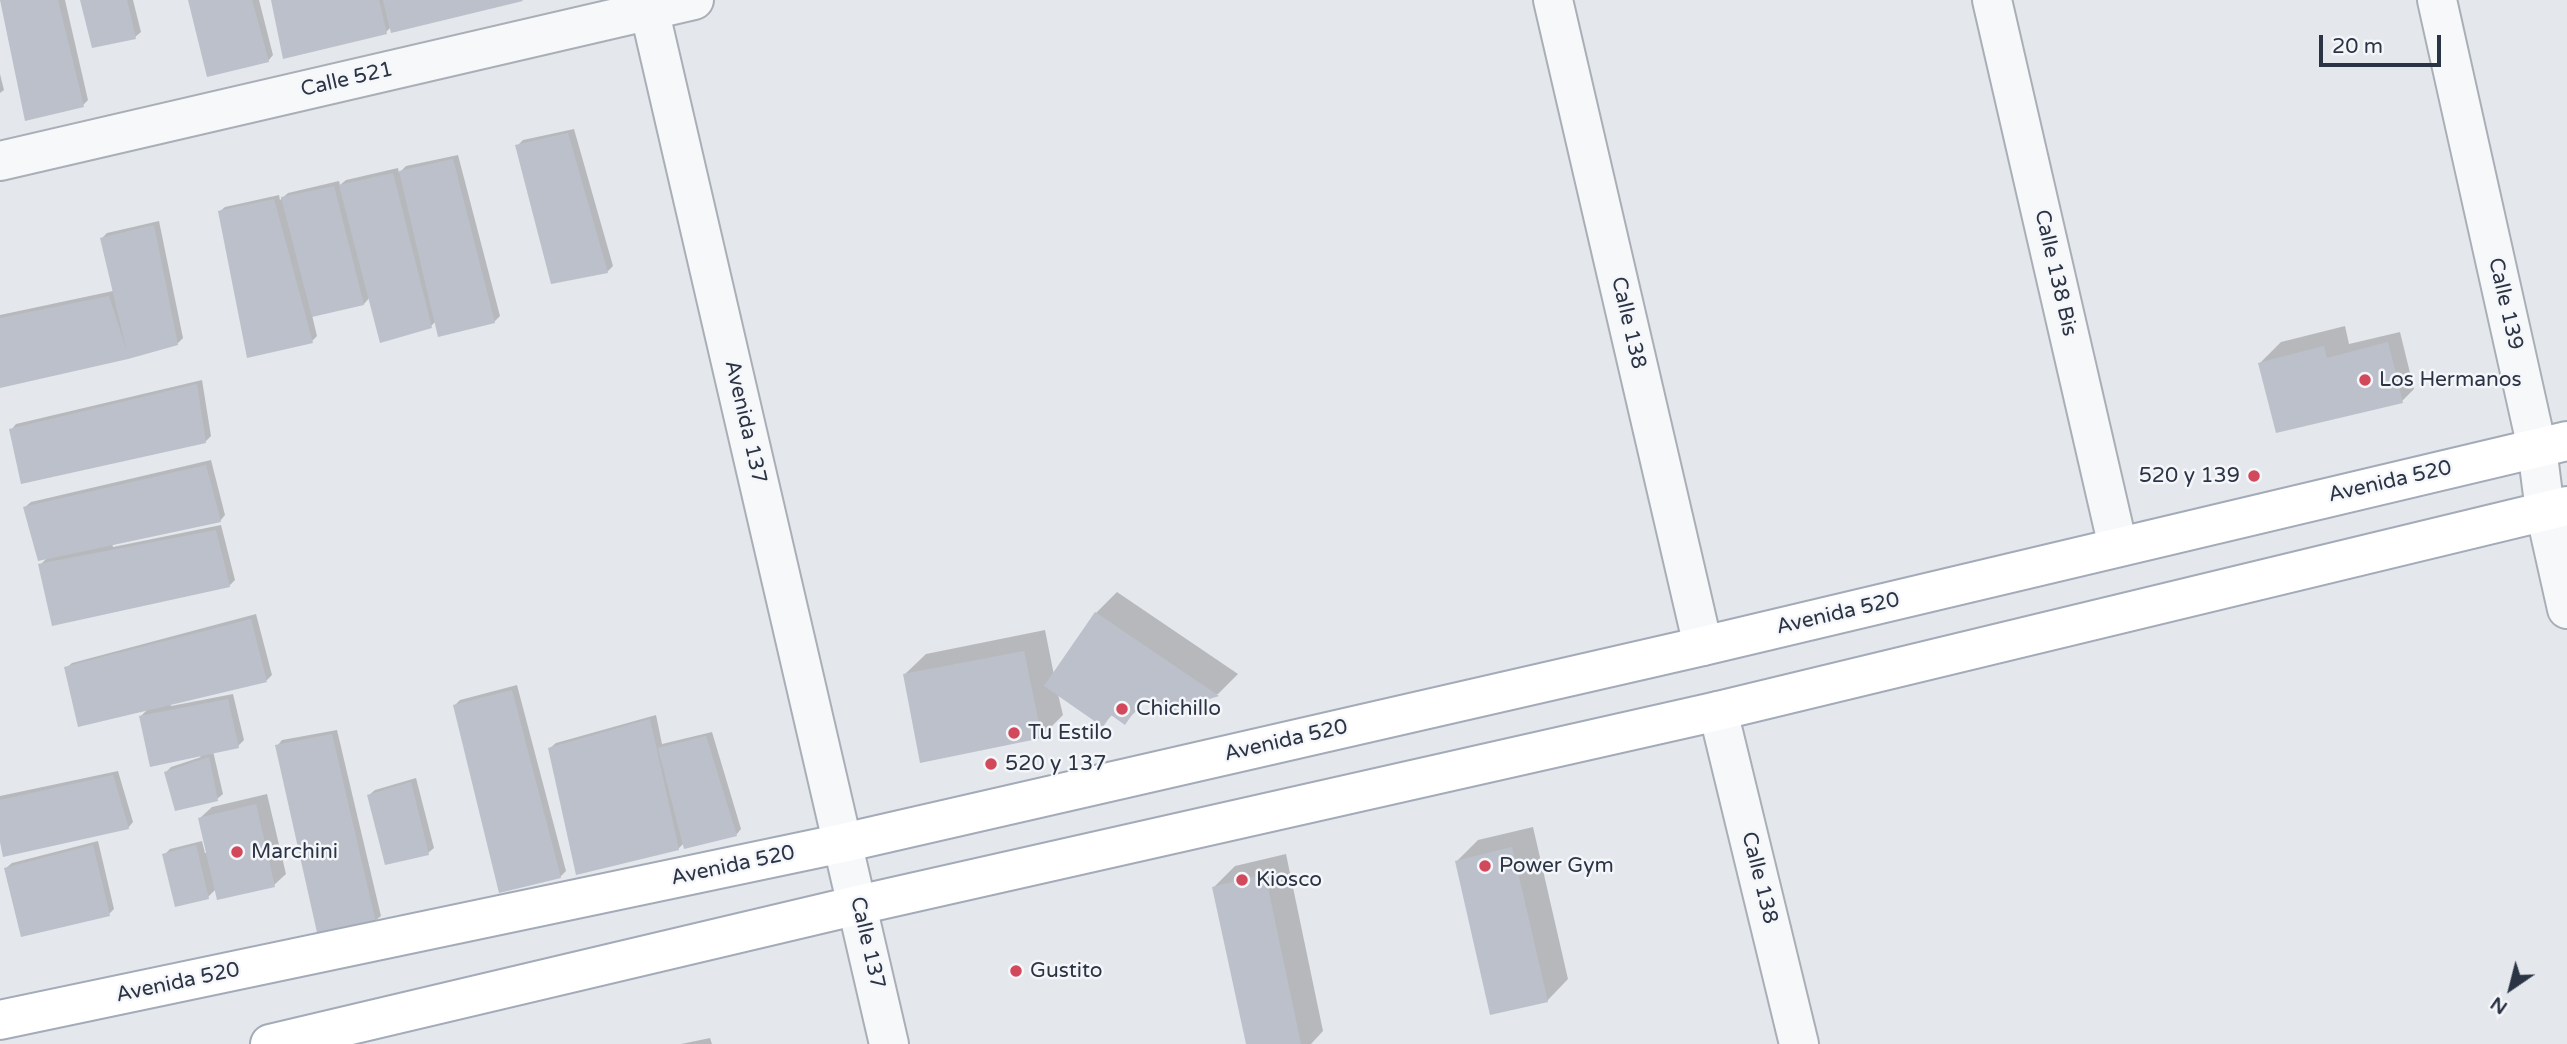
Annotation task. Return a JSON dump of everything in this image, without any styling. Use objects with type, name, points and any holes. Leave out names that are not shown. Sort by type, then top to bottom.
[{"type":"main road","name":"Avenida 520","points":[[0,1020],[843,843],[1703,646],[2552,444]]},
{"type":"main road","points":[[270,1044],[858,905],[1718,711],[2556,509]]},
{"type":"street","name":"Calle 521","points":[[0,161],[648,5],[694,0]]},
{"type":"street","name":"Calle 138","points":[[1553,0],[1703,646]]},
{"type":"street","name":"Calle 138 Bis","points":[[1992,0],[2118,547]]},
{"type":"street","name":"Calle 139","points":[[2437,0],[2552,444],[2567,609]]},
{"type":"street","name":"Avenida 137","points":[[648,5],[843,843]]},
{"type":"street","name":"Calle 138","points":[[1718,711],[1799,1044]]},
{"type":"street","name":"Calle 137","points":[[843,843],[890,1044]]},
{"type":"building","points":[[0,0],[58,0],[84,107],[25,121]]},
{"type":"building","points":[[80,0],[127,0],[136,39],[92,48]]},
{"type":"building","points":[[188,0],[252,0],[269,62],[207,77]]},
{"type":"building","points":[[271,0],[379,0],[387,34],[283,59]]},
{"type":"building","points":[[383,0],[522,0],[523,1],[391,33]]},
{"type":"building","points":[[568,133],[608,273],[551,284],[515,145]]},
{"type":"building","points":[[453,159],[495,323],[438,337],[399,171]]},
{"type":"building","points":[[393,173],[432,328],[380,343],[339,185]]},
{"type":"building","points":[[334,186],[364,305],[312,317],[281,197]]},
{"type":"building","points":[[274,199],[313,343],[247,358],[218,211]]},
{"type":"building","points":[[154,225],[178,345],[0,388],[0,318],[109,296],[127,352],[100,238]]},
{"type":"building","points":[[2388,342],[2403,403],[2276,433],[2258,363],[2324,346],[2327,358]]},
{"type":"building","points":[[197,384],[206,443],[21,484],[9,429]]},
{"type":"building","points":[[206,465],[221,522],[38,561],[23,507]]},
{"type":"building","points":[[216,530],[230,587],[52,626],[38,564]]},
{"type":"building","points":[[1095,612],[1219,696],[1172,711],[1142,700],[1125,725],[1111,715],[1103,727],[1044,686]]},
{"type":"building","points":[[251,619],[267,682],[78,727],[64,667]]},
{"type":"building","points":[[1024,651],[1042,738],[920,763],[903,674]]},
{"type":"building","points":[[512,690],[561,878],[499,893],[453,705]]},
{"type":"building","points":[[228,699],[239,748],[150,767],[139,716]]},
{"type":"building","points":[[650,719],[679,850],[576,875],[548,748]]},
{"type":"building","points":[[332,734],[376,923],[318,937],[275,745]]},
{"type":"building","points":[[706,736],[737,836],[684,849],[658,748]]},
{"type":"building","points":[[209,757],[218,801],[175,811],[164,772]]},
{"type":"building","points":[[113,775],[129,829],[3,857],[0,842],[0,800]]},
{"type":"building","points":[[411,782],[429,855],[385,865],[367,795]]},
{"type":"building","name":"Marchini","points":[[256,804],[275,887],[217,900],[198,818]]},
{"type":"building","points":[[93,845],[110,916],[21,937],[4,868]]},
{"type":"building","points":[[196,845],[209,899],[175,907],[162,854]]},
{"type":"building","points":[[1512,847],[1548,1002],[1490,1015],[1455,861]]},
{"type":"building","points":[[1265,874],[1301,1044],[1246,1044],[1212,887]]},
{"type":"place","name":"Los Hermanos","points":[[2365,380]]},
{"type":"place","name":"520 y 139","points":[[2254,476]]},
{"type":"place","name":"Chichillo","points":[[1122,709]]},
{"type":"place","name":"Tu Estilo","points":[[1014,733]]},
{"type":"place","name":"520 y 137","points":[[991,764]]},
{"type":"place","name":"Marchini","points":[[237,852]]},
{"type":"place","name":"Power Gym","points":[[1485,866]]},
{"type":"place","name":"Kiosco","points":[[1242,880]]},
{"type":"place","name":"Gustito","points":[[1016,971]]}]
